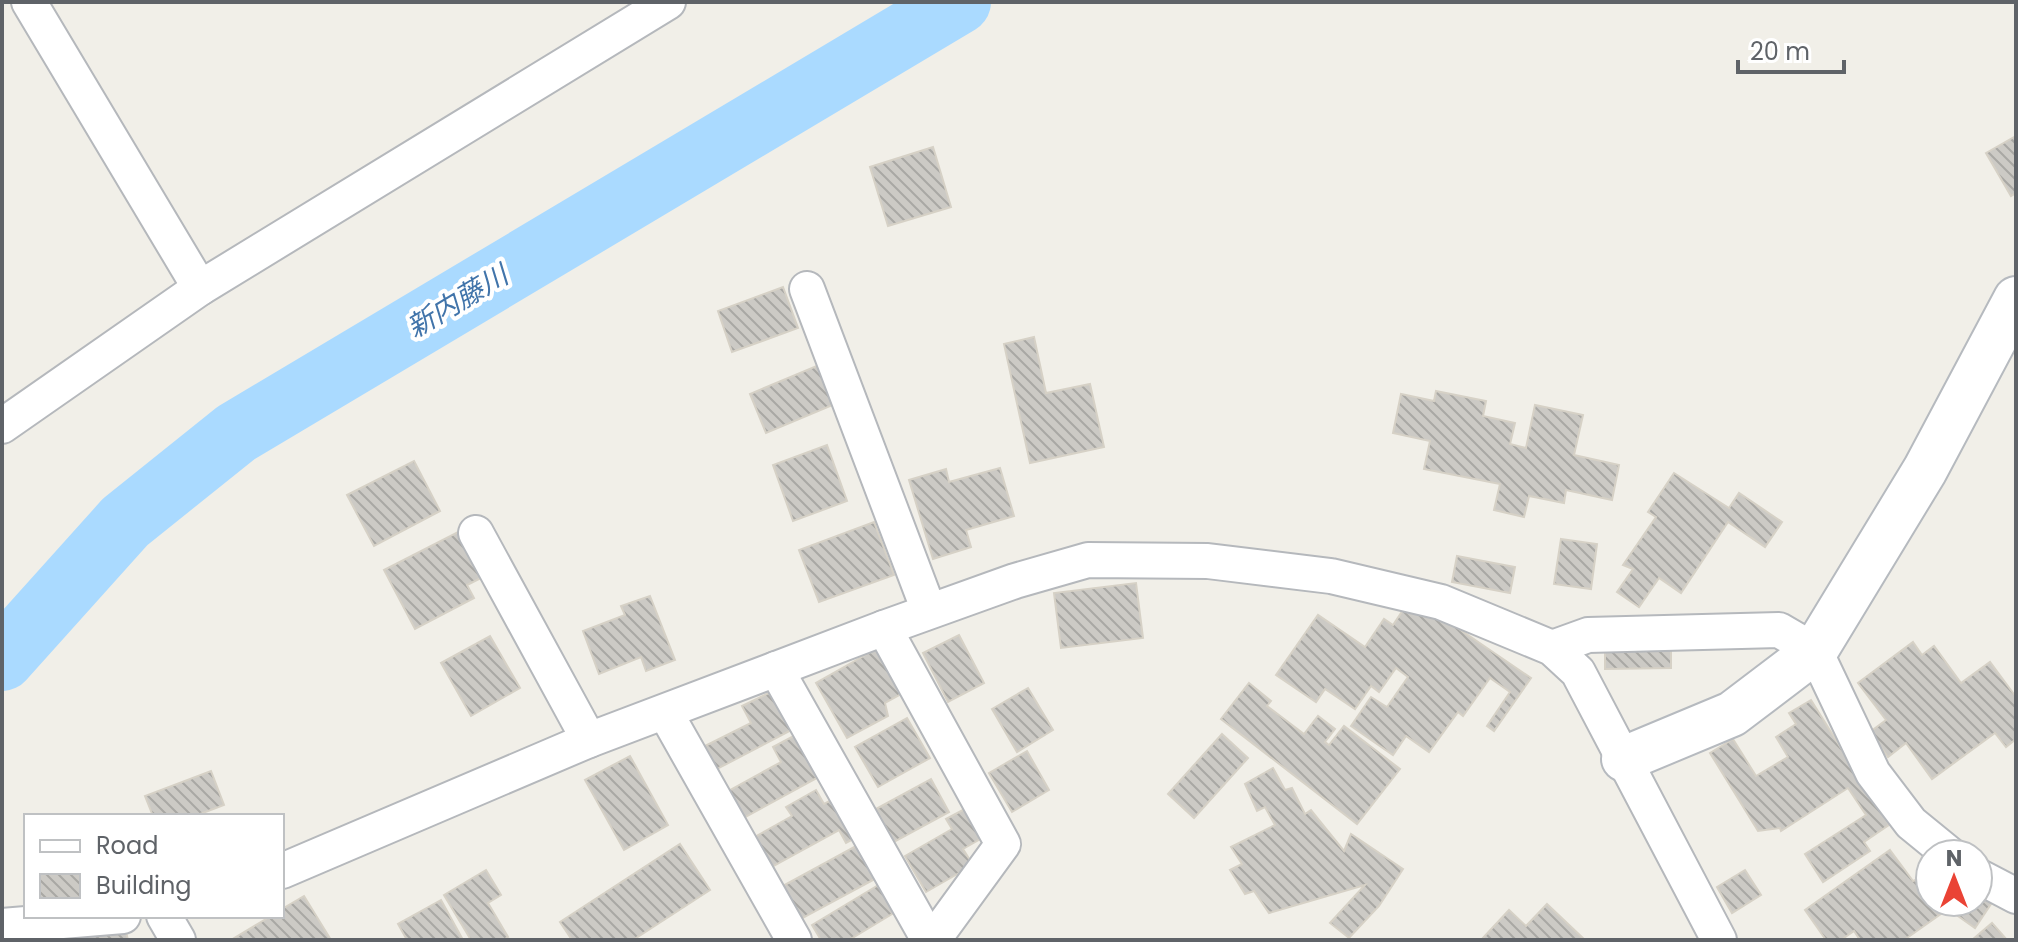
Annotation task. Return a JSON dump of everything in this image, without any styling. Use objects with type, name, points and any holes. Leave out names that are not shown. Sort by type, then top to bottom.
[{"type":"street","points":[[29,2],[200,288]]},
{"type":"street","points":[[2,426],[200,288],[668,2]]},
{"type":"street","points":[[807,289],[929,611]]},
{"type":"street","points":[[1624,759],[1732,714],[1815,651],[1925,470],[2016,299]]},
{"type":"street","points":[[476,533],[589,740]]},
{"type":"street","points":[[284,870],[589,740],[1015,581],[1088,560],[1208,561],[1331,576],[1441,602],[1552,648],[1578,672],[1719,940]]},
{"type":"street","points":[[776,669],[931,940],[1003,844],[884,628]]},
{"type":"street","points":[[1552,648],[1588,635],[1779,630],[1815,651],[1873,773],[1911,823],[1929,838]]},
{"type":"street","points":[[665,712],[794,940]]},
{"type":"street","points":[[1994,884],[2016,896]]},
{"type":"street","points":[[2,926],[99,918]]},
{"type":"street","points":[[165,918],[178,940]]},
{"type":"building","points":[[2016,136],[2016,193],[2011,196],[1986,153]]},
{"type":"building","points":[[933,147],[951,207],[888,226],[870,167]]},
{"type":"building","points":[[783,287],[798,328],[732,352],[718,311]]},
{"type":"building","points":[[1034,337],[1046,393],[1090,384],[1104,447],[1030,463],[1004,344]]},
{"type":"building","points":[[819,365],[835,404],[766,433],[750,394]]},
{"type":"building","points":[[1436,391],[1486,401],[1483,416],[1515,423],[1510,444],[1526,448],[1535,405],[1583,415],[1574,455],[1619,465],[1612,500],[1566,490],[1564,503],[1529,496],[1524,517],[1494,510],[1500,484],[1424,469],[1430,441],[1393,433],[1401,394],[1434,401]]},
{"type":"building","points":[[827,445],[847,501],[793,521],[773,465]]},
{"type":"building","points":[[414,461],[440,511],[374,546],[347,495]]},
{"type":"building","points":[[1000,468],[1014,516],[966,530],[971,547],[933,559],[909,480],[946,469],[949,482]]},
{"type":"building","points":[[1674,473],[1729,508],[1739,493],[1782,522],[1765,547],[1728,522],[1681,593],[1659,578],[1639,607],[1617,592],[1633,569],[1623,565],[1656,517],[1648,512]]},
{"type":"building","points":[[874,522],[894,575],[819,602],[799,550]]},
{"type":"building","points":[[458,532],[481,578],[467,585],[474,598],[415,629],[384,570]]},
{"type":"building","points":[[1561,539],[1597,544],[1591,589],[1554,584]]},
{"type":"building","points":[[1457,556],[1515,567],[1510,593],[1452,582]]},
{"type":"building","points":[[1136,583],[1143,638],[1061,648],[1054,593]]},
{"type":"building","points":[[650,596],[675,660],[646,671],[641,657],[599,674],[583,631],[625,615],[621,606]]},
{"type":"building","points":[[1407,604],[1437,614],[1531,678],[1494,731],[1487,726],[1510,692],[1490,678],[1463,716],[1458,712],[1429,752],[1406,736],[1393,755],[1351,726],[1371,697],[1387,707],[1408,677],[1396,668],[1379,692],[1371,686],[1355,709],[1325,689],[1316,702],[1276,675],[1318,615],[1365,647],[1384,619],[1393,625]]},
{"type":"building","points":[[1671,632],[1671,668],[1605,669],[1605,634]]},
{"type":"building","points":[[959,635],[984,683],[948,702],[923,653]]},
{"type":"building","points":[[490,636],[520,688],[471,716],[441,663]]},
{"type":"building","points":[[1913,642],[1922,655],[1934,646],[1961,683],[1990,662],[2016,697],[2016,739],[2006,747],[1995,733],[1932,779],[1906,743],[1888,757],[1870,732],[1886,720],[1858,683]]},
{"type":"building","points":[[876,649],[901,694],[885,703],[888,716],[847,738],[816,683]]},
{"type":"building","points":[[1249,683],[1271,701],[1267,706],[1304,734],[1318,716],[1335,729],[1325,742],[1329,745],[1344,726],[1400,769],[1357,824],[1221,719]]},
{"type":"building","points":[[779,688],[799,726],[717,769],[705,746],[751,723],[742,706]]},
{"type":"building","points":[[1028,688],[1053,730],[1017,752],[992,709]]},
{"type":"building","points":[[1811,700],[1889,825],[1864,842],[1870,851],[1823,882],[1805,854],[1866,815],[1848,788],[1781,831],[1780,828],[1758,831],[1710,753],[1733,739],[1756,776],[1788,757],[1776,737],[1796,724],[1789,713]]},
{"type":"building","points":[[907,718],[930,758],[878,787],[855,747]]},
{"type":"building","points":[[801,732],[824,774],[740,820],[725,793],[781,762],[773,747]]},
{"type":"building","points":[[1222,734],[1248,758],[1194,818],[1168,794]]},
{"type":"building","points":[[1027,751],[1049,790],[1012,812],[989,773]]},
{"type":"building","points":[[630,756],[668,825],[624,850],[585,780]]},
{"type":"building","points":[[1273,768],[1285,790],[1292,788],[1305,814],[1311,810],[1344,851],[1351,834],[1403,869],[1379,906],[1349,938],[1330,923],[1365,885],[1269,913],[1254,891],[1245,894],[1230,870],[1242,864],[1231,847],[1275,825],[1265,807],[1257,811],[1245,784]]},
{"type":"building","points":[[211,771],[224,805],[200,814],[152,814],[145,796]]},
{"type":"building","points":[[931,779],[949,812],[894,842],[876,809]]},
{"type":"building","points":[[816,790],[824,804],[837,797],[859,836],[846,843],[839,830],[770,868],[753,838],[792,816],[786,807]]},
{"type":"building","points":[[974,804],[991,833],[963,849],[973,865],[926,892],[905,856],[952,829],[946,819]]},
{"type":"building","points":[[865,841],[884,874],[799,920],[781,887]]},
{"type":"building","points":[[680,844],[710,890],[633,940],[572,940],[560,922]]},
{"type":"building","points":[[1890,850],[1914,881],[1914,918],[1935,918],[1904,940],[1860,940],[1854,931],[1841,940],[1826,940],[1805,910]]},
{"type":"building","points":[[486,870],[501,895],[488,903],[508,937],[503,940],[471,940],[444,895]]},
{"type":"building","points":[[1745,870],[1761,895],[1732,913],[1717,887]]},
{"type":"building","points":[[885,881],[902,908],[849,940],[821,940],[812,925]]},
{"type":"building","points":[[304,896],[331,940],[231,940],[268,918],[284,918],[284,908]]},
{"type":"building","points":[[441,900],[463,940],[407,940],[398,924]]},
{"type":"building","points":[[1547,904],[1585,940],[1481,940],[1509,910],[1526,926]]},
{"type":"building","points":[[1961,918],[1982,918],[1975,928]]},
{"type":"building","points":[[1992,923],[2007,940],[1972,940]]},
{"type":"building","points":[[125,928],[128,940],[76,940]]},
{"type":"waterway","name":"新内藤川","points":[[2,659],[125,522],[236,433],[959,2]]}]
